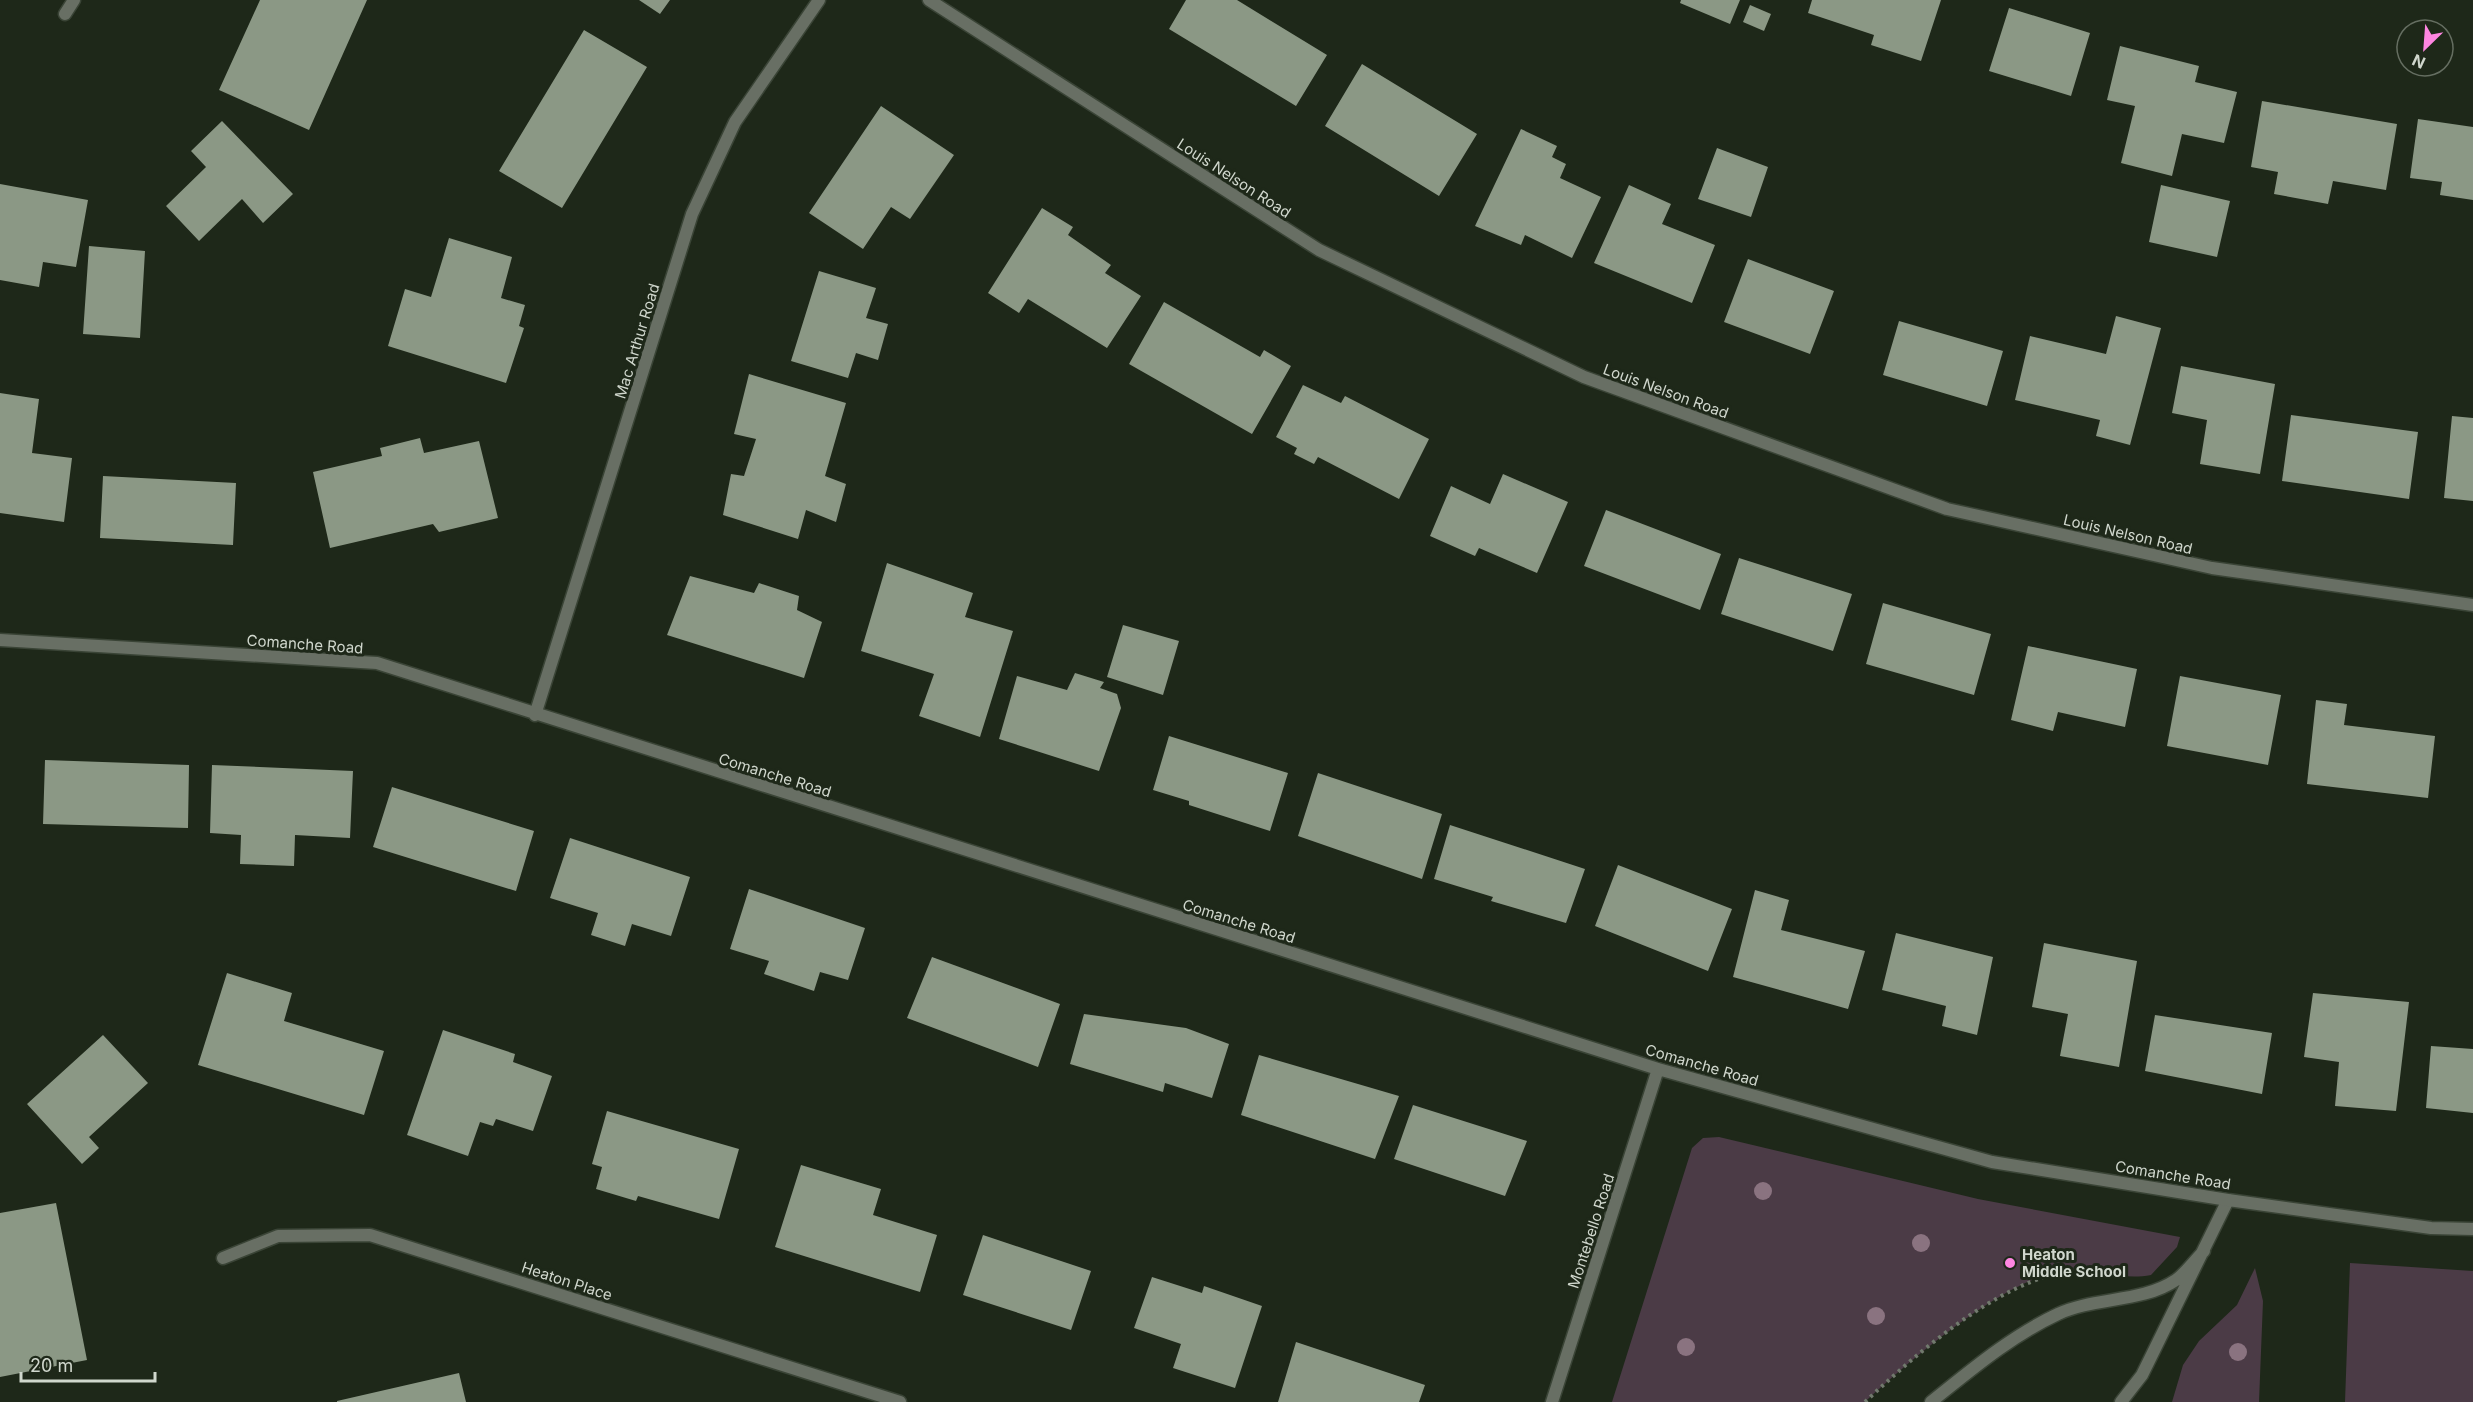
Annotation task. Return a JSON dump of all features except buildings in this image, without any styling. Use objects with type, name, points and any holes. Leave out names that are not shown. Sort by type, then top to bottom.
[{"type":"street","points":[[65,14],[74,0]]},
{"type":"street","name":"Mac Arthur Road","points":[[535,715],[692,214],[735,122],[819,0]]},
{"type":"street","name":"Louis Nelson Road","points":[[929,0],[1319,250],[1584,377],[1947,509],[2212,568],[2473,604]]},
{"type":"street","name":"Comanche Road","points":[[0,640],[378,663],[535,715],[1658,1069],[1992,1162],[2228,1200],[2431,1227],[2473,1229]]},
{"type":"street","name":"Montebello Road","points":[[1552,1402],[1658,1069]]},
{"type":"street","points":[[2121,1402],[2142,1375],[2228,1200]]},
{"type":"street","name":"Heaton Place","points":[[223,1258],[278,1236],[370,1235],[900,1402]]},
{"type":"street","points":[[1930,1402],[2025,1331],[2069,1310],[2157,1290],[2177,1280],[2204,1251]]},
{"type":"shaded area","points":[[1719,1137],[1978,1199],[2180,1237],[2177,1247],[2151,1275],[2129,1276],[2064,1271],[2014,1288],[1959,1324],[1865,1402],[1612,1402],[1692,1148],[1703,1138]]},
{"type":"shaded area","points":[[2350,1263],[2473,1271],[2473,1402],[2345,1402]]},
{"type":"shaded area","points":[[2255,1268],[2263,1301],[2259,1402],[2172,1402],[2183,1365],[2199,1341],[2237,1305]]},
{"type":"place","name":"Heaton Middle School","points":[[2010,1263]]}]
